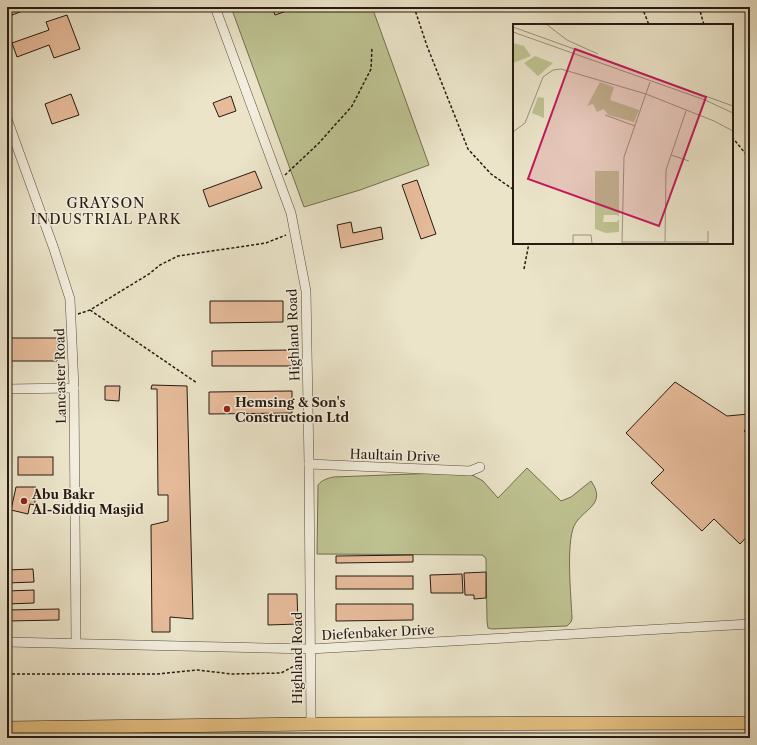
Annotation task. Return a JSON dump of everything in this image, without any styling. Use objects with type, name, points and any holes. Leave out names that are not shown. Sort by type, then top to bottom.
[{"type":"highway","points":[[7,728],[311,724],[750,723]]},
{"type":"street","name":"Highland Road","points":[[215,7],[291,213],[306,291],[311,724]]},
{"type":"street","name":"Lancaster Road","points":[[7,119],[70,299],[74,388],[76,643]]},
{"type":"street","points":[[7,389],[74,388]]},
{"type":"street","name":"Haultain Drive","points":[[309,464],[470,471],[480,467]]},
{"type":"street","name":"Diefenbaker Drive","points":[[7,642],[310,649],[750,624]]},
{"type":"path","points":[[414,7],[427,46],[468,149],[491,174],[513,189]]},
{"type":"path","points":[[642,7],[649,24]]},
{"type":"path","points":[[644,12],[660,7]]},
{"type":"path","points":[[699,7],[704,24]]},
{"type":"path","points":[[279,180],[319,143],[352,106],[371,69],[372,47]]},
{"type":"path","points":[[733,138],[750,159]]},
{"type":"path","points":[[71,316],[90,310],[149,274],[160,265],[178,256],[266,243],[285,236],[294,229]]},
{"type":"path","points":[[524,269],[529,244]]},
{"type":"path","points":[[90,310],[197,383]]},
{"type":"path","points":[[7,674],[158,674],[198,670],[232,674],[281,673],[300,664],[310,649]]},
{"type":"green space","points":[[231,7],[372,7],[429,165],[360,190],[304,207]]},
{"type":"green space","points":[[527,468],[561,501],[571,497],[591,481],[597,496],[592,506],[574,526],[572,534],[570,545],[570,570],[572,618],[571,622],[567,626],[488,628],[486,559],[482,555],[317,554],[318,485],[326,479],[333,477],[467,472],[483,481],[498,498]]},
{"type":"building","points":[[7,7],[33,7],[7,17]]},
{"type":"building","points":[[272,7],[298,7],[275,15]]},
{"type":"building","points":[[67,15],[80,49],[54,58],[49,45],[17,57],[12,43],[49,30],[46,22]]},
{"type":"building","points":[[71,94],[79,115],[52,124],[45,104]]},
{"type":"building","points":[[231,96],[236,111],[219,117],[213,103]]},
{"type":"building","points":[[255,171],[262,188],[209,207],[203,190]]},
{"type":"building","points":[[417,180],[436,234],[421,239],[402,185]]},
{"type":"building","points":[[351,222],[353,233],[381,227],[383,239],[341,248],[337,225]]},
{"type":"building","points":[[210,301],[283,301],[283,322],[210,323]]},
{"type":"building","points":[[7,338],[58,338],[57,361],[7,361]]},
{"type":"building","points":[[293,350],[293,366],[212,366],[212,351]]},
{"type":"building","points":[[675,382],[727,416],[750,415],[750,424],[744,431],[750,436],[750,533],[740,544],[714,519],[702,531],[651,483],[664,470],[626,433]]},
{"type":"building","points":[[152,385],[187,386],[193,619],[170,617],[170,632],[152,632],[151,525],[168,521],[168,495],[158,495],[157,389],[151,389]]},
{"type":"building","points":[[105,386],[120,386],[119,401],[105,400]]},
{"type":"building","points":[[292,391],[292,413],[209,414],[209,392]]},
{"type":"building","points":[[18,457],[53,457],[53,475],[18,475]]},
{"type":"building","name":"Abu Bakr Al-Siddiq Masjid","points":[[16,487],[36,487],[35,491],[37,491],[38,498],[35,498],[35,505],[30,504],[28,514],[11,510]]},
{"type":"building","points":[[413,555],[413,562],[336,563],[336,556]]},
{"type":"building","points":[[33,569],[34,582],[7,583],[7,570]]},
{"type":"building","points":[[486,572],[486,598],[474,599],[474,595],[465,595],[464,573]]},
{"type":"building","points":[[462,574],[463,593],[431,593],[430,575]]},
{"type":"building","points":[[336,576],[413,576],[413,589],[336,589]]},
{"type":"building","points":[[34,590],[34,603],[7,604],[7,591]]},
{"type":"building","points":[[268,594],[297,594],[298,624],[268,625]]},
{"type":"building","points":[[336,604],[413,604],[413,620],[336,621]]},
{"type":"building","points":[[59,609],[59,620],[7,621],[7,610]]},
{"type":"place","name":"Hemsing & Son's Construction Ltd","points":[[227,409]]},
{"type":"place","name":"Abu Bakr Al-Siddiq Masjid","points":[[24,501]]},
{"type":"district","name":"GRAYSON INDUSTRIAL PARK","points":[[106,212]]}]
